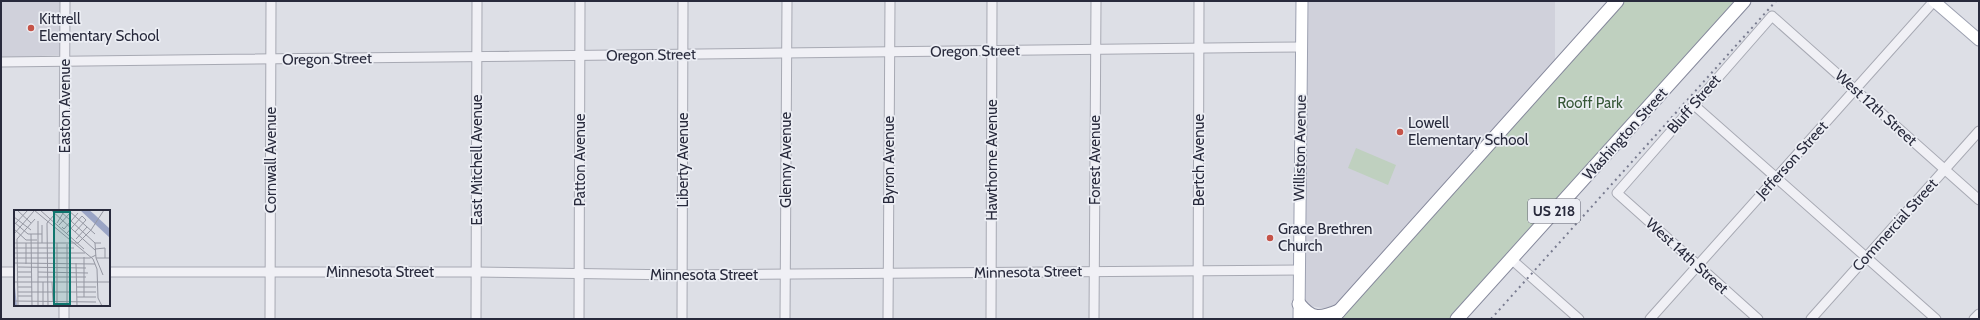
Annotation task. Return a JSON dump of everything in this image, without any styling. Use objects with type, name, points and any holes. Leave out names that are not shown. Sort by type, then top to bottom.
[{"type":"highway","points":[[1299,304],[1307,315],[1315,319],[1336,315],[1617,1]]},
{"type":"highway","name":"Washington Street","points":[[1457,319],[1744,1]]},
{"type":"main road","name":"Williston Avenue","points":[[1299,319],[1302,1]]},
{"type":"main road","points":[[1934,1],[1979,40]]},
{"type":"street","name":"Easton Avenue","points":[[64,210],[65,1]]},
{"type":"street","name":"Cornwall Avenue","points":[[270,319],[271,1]]},
{"type":"street","name":"East Mitchell Avenue","points":[[476,319],[477,1]]},
{"type":"street","name":"Patton Avenue","points":[[579,319],[580,1]]},
{"type":"street","name":"Liberty Avenue","points":[[682,319],[683,1]]},
{"type":"street","name":"Glenny Avenue","points":[[786,319],[787,1]]},
{"type":"street","name":"Byron Avenue","points":[[888,319],[890,1]]},
{"type":"street","name":"Hawthorne Avenue","points":[[991,319],[992,1]]},
{"type":"street","name":"Forest Avenue","points":[[1094,319],[1096,1]]},
{"type":"street","name":"Bertch Avenue","points":[[1198,319],[1199,1]]},
{"type":"street","name":"Jefferson Street","points":[[1650,319],[1934,1]]},
{"type":"street","name":"West 12th Street","points":[[1772,16],[1979,200]]},
{"type":"street","name":"Bluff Street","points":[[1617,193],[1772,16]]},
{"type":"street","name":"Oregon Street","points":[[1,62],[1301,47]]},
{"type":"street","points":[[1694,105],[1936,319]]},
{"type":"street","name":"Commercial Street","points":[[1811,319],[1979,131]]},
{"type":"street","name":"West 14th Street","points":[[1617,193],[1758,319]]},
{"type":"street","points":[[1511,258],[1579,319]]},
{"type":"street","name":"Minnesota Street","points":[[110,272],[476,272],[682,275],[1299,270]]},
{"type":"street","points":[[1,272],[14,272]]},
{"type":"street","points":[[64,306],[64,319]]},
{"type":"street","points":[[1974,319],[1979,314]]},
{"type":"shaded area","name":"Kittrell Elementary School","points":[[1,1],[60,1],[60,55],[1,58]]},
{"type":"shaded area","name":"Lowell Elementary School","points":[[1302,1],[1555,1],[1555,70],[1339,311],[1299,304]]},
{"type":"green space","name":"Rooff Park","points":[[1617,1],[1744,1],[1460,319],[1333,319]]},
{"type":"green space","points":[[1356,148],[1396,165],[1388,185],[1348,168]]},
{"type":"railway","points":[[1491,319],[1776,1]]},
{"type":"place","name":"Kittrell Elementary School","points":[[31,28]]},
{"type":"place","name":"Lowell Elementary School","points":[[1400,132]]},
{"type":"place","name":"Grace Brethren Church","points":[[1270,238]]}]
